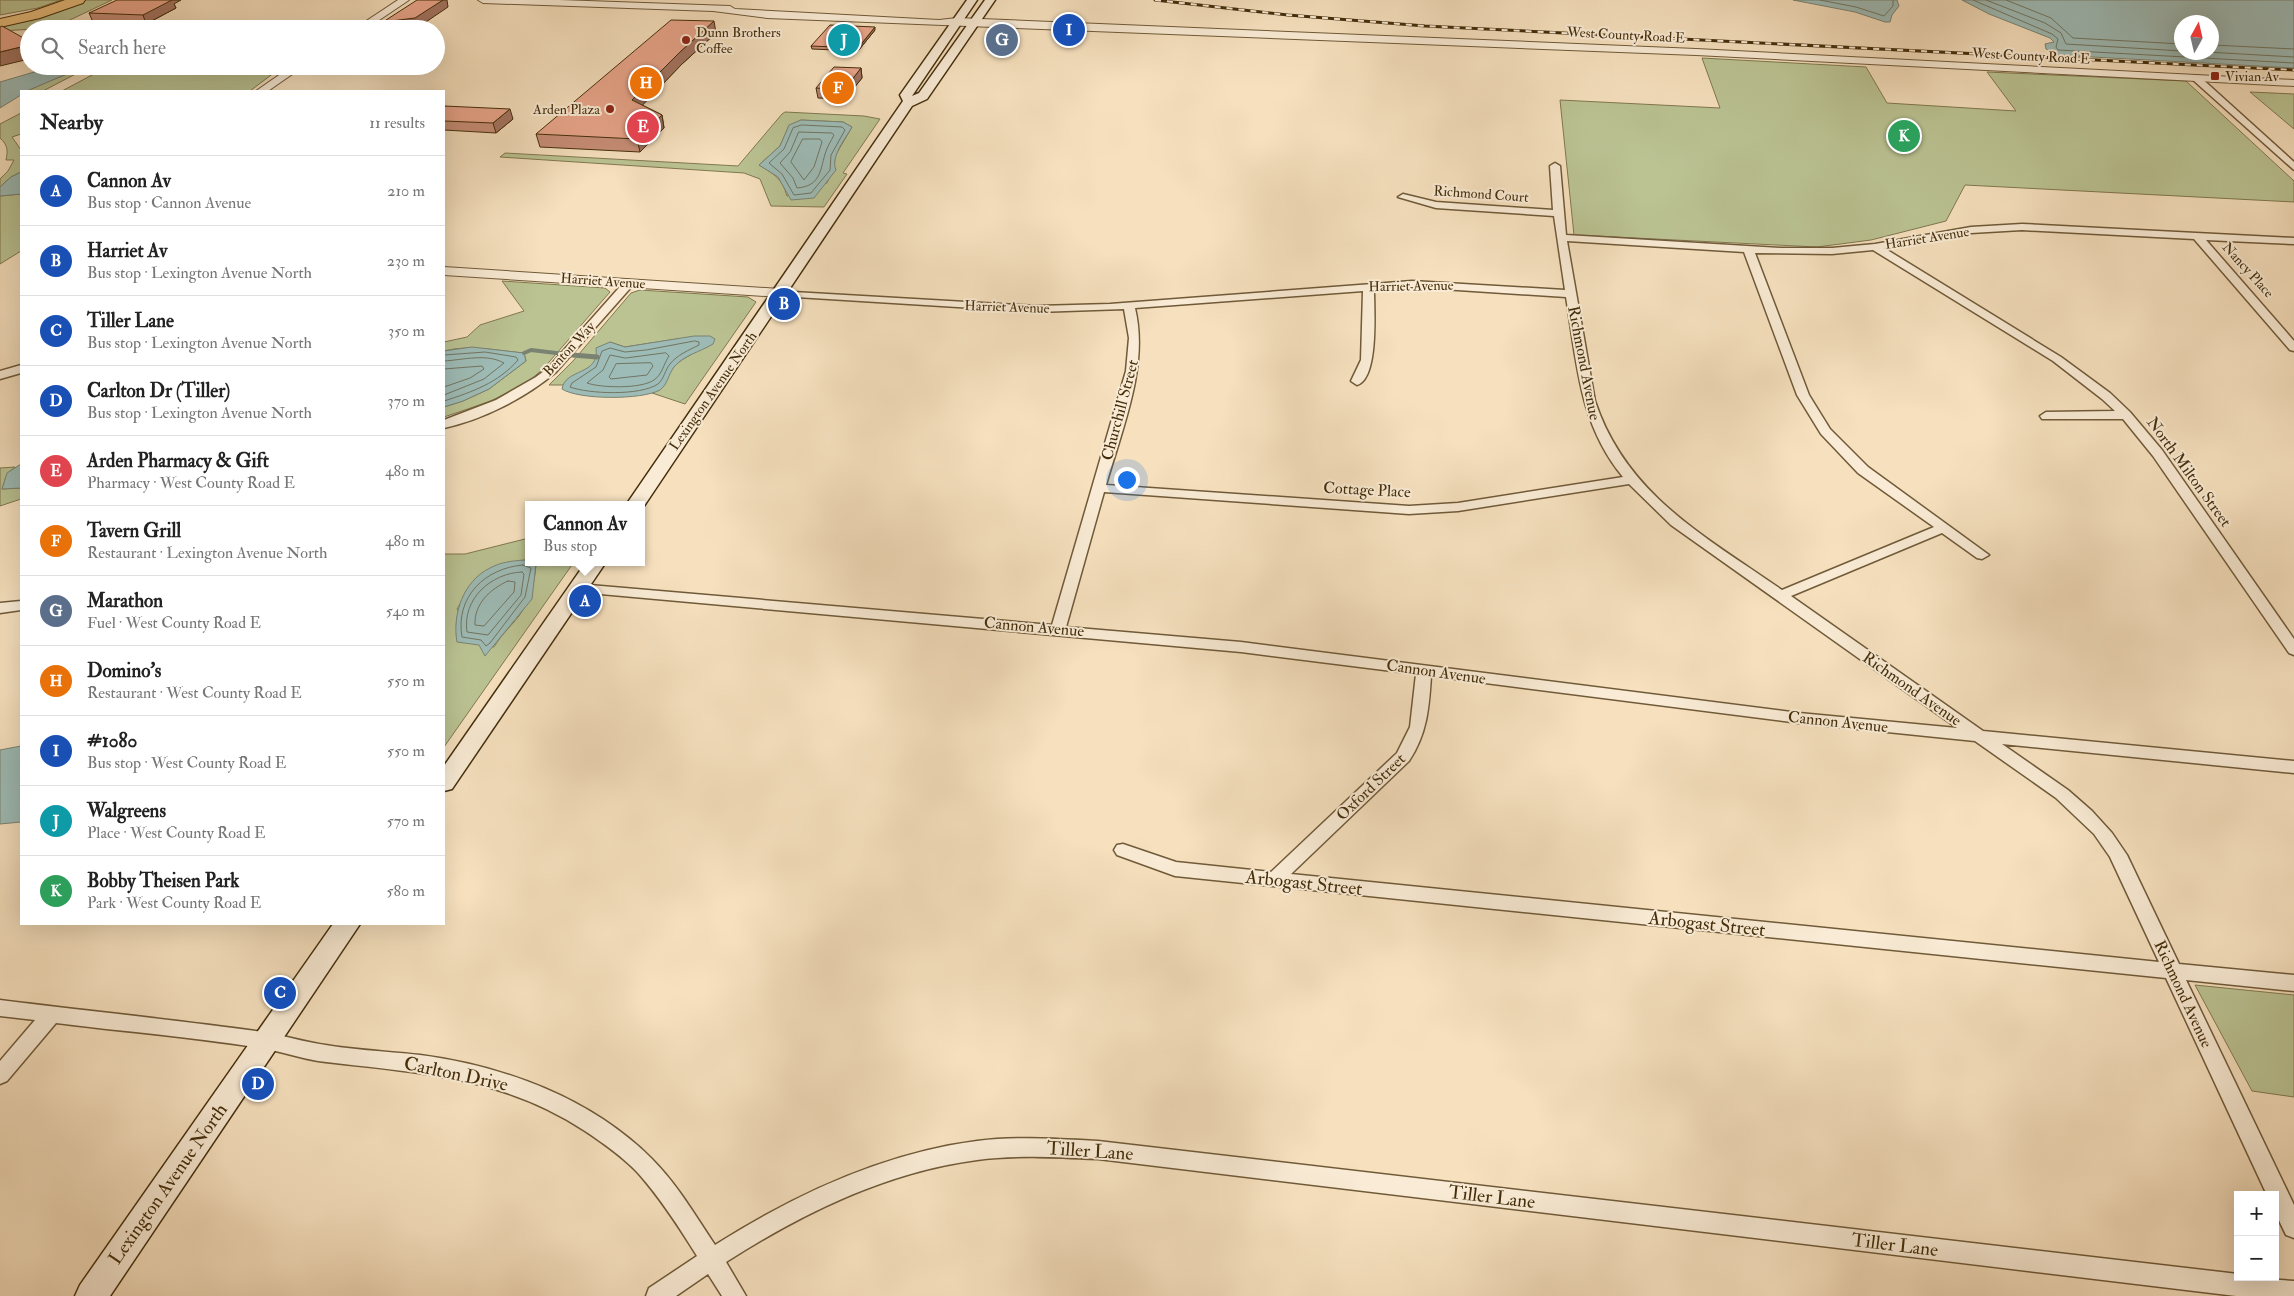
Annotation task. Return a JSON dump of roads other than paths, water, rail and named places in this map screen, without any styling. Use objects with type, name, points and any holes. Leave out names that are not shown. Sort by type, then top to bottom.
[{"type":"highway","points":[[0,17],[41,9],[66,0]]},
{"type":"highway","points":[[0,23],[51,11],[78,0]]},
{"type":"main road","name":"Lexington Avenue North","points":[[908,103],[906,95],[972,0]]},
{"type":"main road","name":"Lexington Avenue North","points":[[638,501],[908,103],[923,96],[990,0]]},
{"type":"main road","points":[[445,782],[593,566]]},
{"type":"main road","name":"Lexington Avenue North","points":[[91,1296],[346,925]]},
{"type":"street","points":[[373,20],[404,0]]},
{"type":"street","name":"West County Road E","points":[[484,0],[717,10],[740,13],[939,24],[958,21],[1686,52],[2294,83]]},
{"type":"street","points":[[263,90],[285,75]]},
{"type":"street","points":[[2196,78],[2294,166]]},
{"type":"street","name":"Richmond Avenue","points":[[1555,166],[1558,213],[1570,294],[1589,400],[1594,420],[1604,442],[1632,480],[1676,522],[2062,794],[2089,816],[2106,836],[2118,855],[2294,1228]]},
{"type":"street","name":"Richmond Court","points":[[1403,197],[1419,203],[1436,206],[1558,213]]},
{"type":"street","name":"Harriet Avenue","points":[[1561,238],[1748,249],[1832,251],[1875,247],[1971,230],[2022,227],[2294,241]]},
{"type":"street","name":"Nancy Place","points":[[2197,236],[2258,304],[2294,348]]},
{"type":"street","name":"North Milton Street","points":[[1875,247],[2057,359],[2106,396],[2126,415],[2158,454],[2294,650]]},
{"type":"street","points":[[1748,249],[1803,395],[1825,432],[1863,470],[1982,555]]},
{"type":"street","name":"Harriet Avenue","points":[[445,271],[1002,308],[1072,309],[1129,306],[1369,286],[1436,285],[1570,294]]},
{"type":"street","name":"Benton Way","points":[[445,424],[503,403],[539,382],[552,370],[629,283]]},
{"type":"street","points":[[1357,380],[1367,360],[1369,286]]},
{"type":"street","name":"Churchill Street","points":[[1058,630],[1135,352],[1135,334],[1129,306]]},
{"type":"street","points":[[0,376],[20,370]]},
{"type":"street","points":[[2046,416],[2126,415]]},
{"type":"street","name":"Cottage Place","points":[[1098,488],[1409,510],[1458,507],[1632,480]]},
{"type":"street","points":[[1780,596],[1942,528]]},
{"type":"street","name":"Cannon Avenue","points":[[578,588],[1241,646],[1675,704],[2294,767]]},
{"type":"street","points":[[0,608],[20,606]]},
{"type":"street","name":"Oxford Street","points":[[1274,880],[1403,757],[1413,745],[1418,728],[1424,670]]},
{"type":"street","name":"Arbogast Street","points":[[1122,850],[1175,870],[2294,983]]},
{"type":"street","points":[[0,1008],[266,1041]]},
{"type":"street","points":[[0,1076],[51,1015]]},
{"type":"street","name":"Carlton Drive","points":[[266,1041],[315,1052],[422,1064],[476,1074],[519,1087],[567,1108],[610,1136],[644,1165],[673,1199],[734,1296]]},
{"type":"street","name":"Tiller Lane","points":[[712,1259],[799,1207],[875,1175],[921,1161],[975,1151],[1029,1147],[1107,1151],[2294,1292]]},
{"type":"street","points":[[657,1296],[712,1259]]},
{"type":"water","points":[[1793,0],[1897,0],[1899,6],[1892,15],[1890,22],[1885,22],[1855,12]]},
{"type":"water","points":[[1962,0],[2294,0],[2294,68],[2056,55],[2046,49],[2045,44],[2054,42],[2050,38],[1989,14]]},
{"type":"water","points":[[24,75],[64,75],[29,90],[20,90],[20,96],[0,108],[0,82]]},
{"type":"water","points":[[801,120],[843,122],[852,127],[835,159],[836,170],[814,198],[791,200],[778,177],[759,165],[780,146],[789,125]]},
{"type":"water","points":[[20,172],[20,194],[0,196],[0,187],[11,177]]},
{"type":"water","points":[[694,336],[710,336],[715,339],[713,344],[678,363],[660,390],[639,396],[596,397],[570,393],[562,389],[564,382],[593,363],[596,357],[596,348],[610,342],[625,347]]},
{"type":"water","points":[[472,347],[524,353],[526,361],[489,389],[445,407],[445,351]]},
{"type":"water","points":[[20,465],[20,488],[2,489],[7,473]]},
{"type":"water","points":[[524,560],[525,566],[536,566],[532,599],[485,656],[479,645],[457,642],[456,621],[458,610],[466,590],[473,581],[494,566]]},
{"type":"water","points":[[20,746],[20,822],[0,824],[0,750]]},
{"type":"waterway","points":[[524,353],[531,350],[573,355]]},
{"type":"waterway","points":[[560,354],[597,357]]},
{"type":"railway","points":[[1155,0],[1288,15],[1425,26],[2294,70]]},
{"type":"place","name":"#1080","points":[[1069,30]]},
{"type":"place","name":"Dunn Brothers Coffee","points":[[686,40]]},
{"type":"place","name":"Walgreens","points":[[844,40]]},
{"type":"place","name":"Marathon","points":[[1002,40]]},
{"type":"place","name":"Vivian Av","points":[[2215,76]]},
{"type":"place","name":"Domino's","points":[[646,83]]},
{"type":"place","name":"Tavern Grill","points":[[838,88]]},
{"type":"place","name":"Arden Plaza","points":[[610,109]]},
{"type":"place","name":"Arden Pharmacy & Gift","points":[[643,127]]},
{"type":"place","name":"Bobby Theisen Park","points":[[1904,136]]},
{"type":"place","name":"Harriet Av","points":[[784,304]]},
{"type":"place","name":"Cannon Av","points":[[585,601]]},
{"type":"place","name":"Tiller Lane","points":[[280,993]]},
{"type":"place","name":"Carlton Dr (Tiller)","points":[[258,1084]]}]
